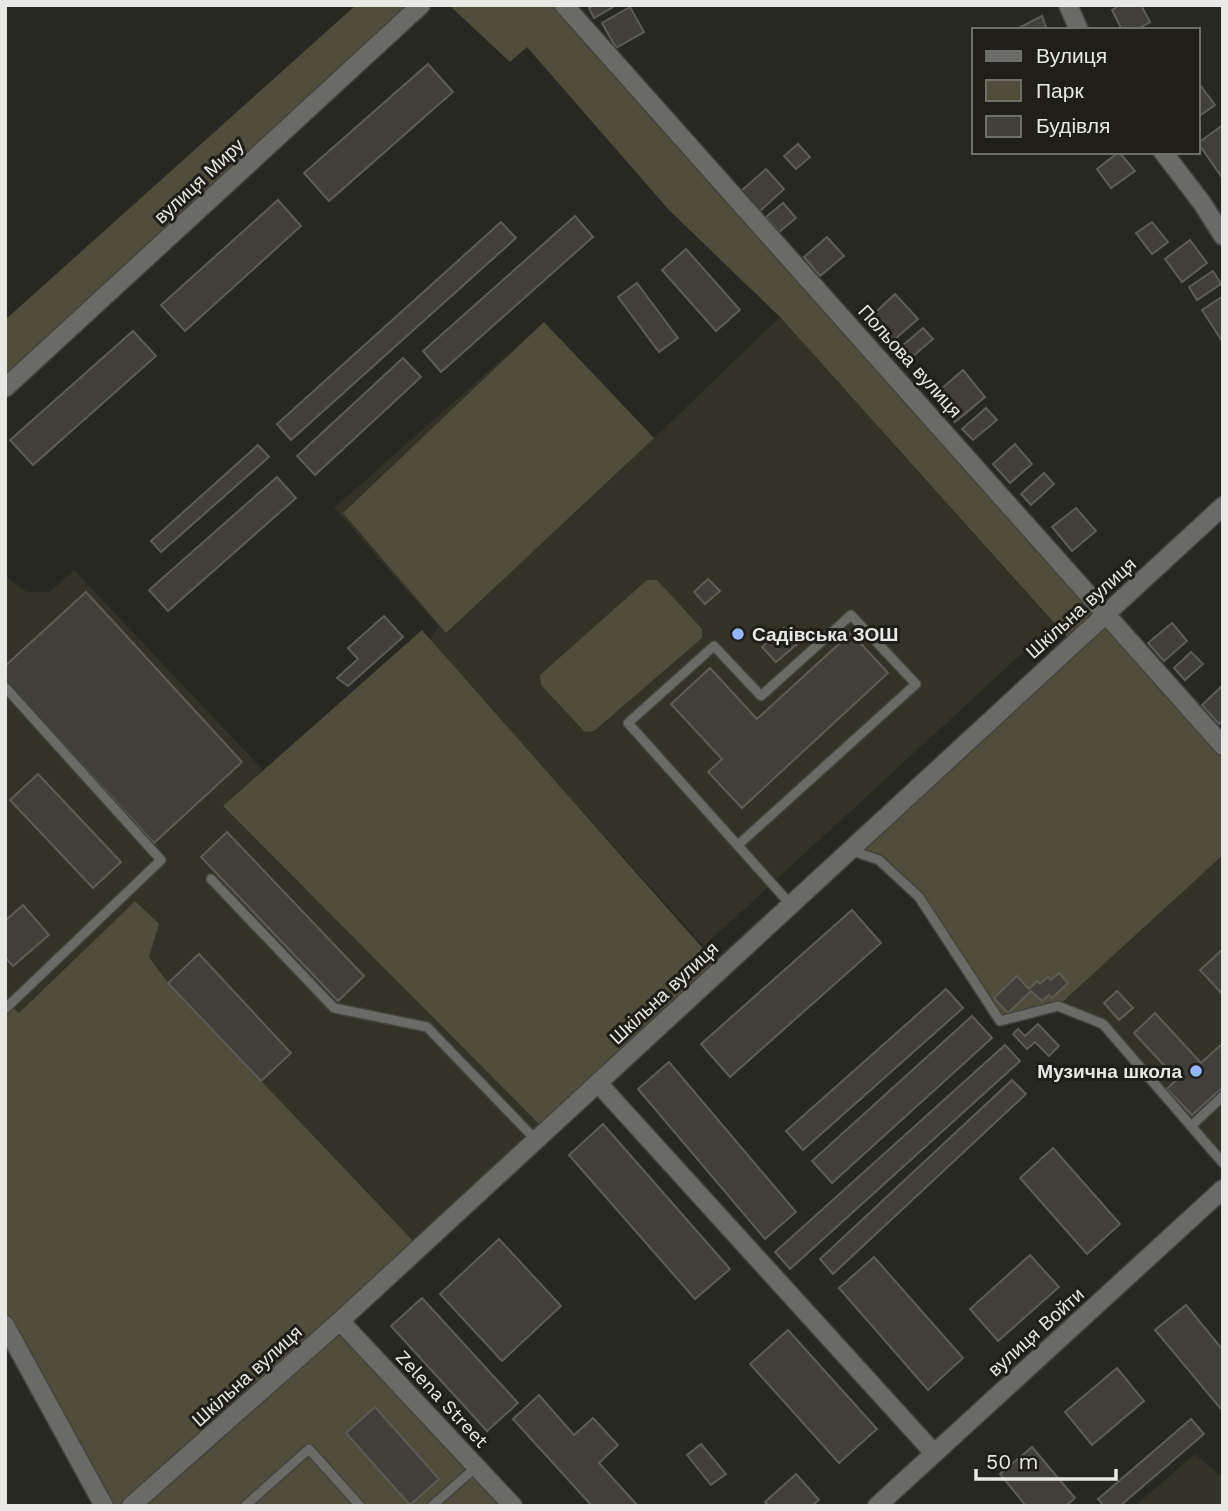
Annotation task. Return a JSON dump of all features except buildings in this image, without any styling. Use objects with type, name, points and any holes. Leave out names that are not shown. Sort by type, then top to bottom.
[{"type":"street","name":"вулиця Миру","points":[[5,388],[421,5]]},
{"type":"street","name":"Польова вулиця","points":[[564,5],[1223,746]]},
{"type":"street","points":[[1068,5],[1078,28]]},
{"type":"street","points":[[1165,154],[1223,236]]},
{"type":"street","name":"Шкільна вулиця","points":[[131,1506],[340,1321],[1223,506]]},
{"type":"street","points":[[598,1083],[934,1453]]},
{"type":"street","name":"вулиця Войти","points":[[877,1506],[1223,1189]]},
{"type":"street","name":"Zelena Street","points":[[340,1321],[513,1506]]},
{"type":"street","points":[[5,1325],[104,1506]]},
{"type":"lane","points":[[738,845],[916,684],[851,615],[761,696],[714,646],[628,723],[791,905]]},
{"type":"lane","points":[[5,687],[162,860],[5,1009]]},
{"type":"lane","points":[[850,850],[879,860],[919,897],[1000,1021],[1058,1006],[1103,1024],[1223,1163]]},
{"type":"lane","points":[[211,879],[334,1007],[426,1027],[536,1140]]},
{"type":"lane","points":[[1191,1126],[1223,1096]]},
{"type":"lane","points":[[245,1506],[309,1449],[360,1506]]},
{"type":"lane","points":[[432,1506],[476,1467]]},
{"type":"shaded area","name":"Садівська ЗОШ","points":[[780,317],[1054,624],[704,946],[428,641],[439,627],[334,508],[544,322],[654,438]]},
{"type":"shaded area","points":[[74,570],[263,770],[223,806],[546,1131],[420,1248],[168,983],[149,957],[135,901],[19,1014],[5,999],[5,576],[27,592],[50,592]]},
{"type":"shaded area","points":[[1223,855],[1223,1163],[1103,1024],[1058,1006]]},
{"type":"shaded area","points":[[1195,1454],[1223,1478],[1223,1506],[1135,1506]]},
{"type":"green space","points":[[356,5],[421,5],[5,388],[5,320]]},
{"type":"green space","points":[[449,5],[564,5],[1223,749],[1223,855],[1058,1006],[1000,1021],[919,897],[879,860],[850,850],[1072,643],[780,317],[669,210],[527,47],[510,62]]},
{"type":"green space","points":[[544,322],[654,438],[446,633],[343,513]]},
{"type":"green space","points":[[647,580],[657,580],[702,629],[702,638],[594,731],[585,732],[541,685],[540,675]]},
{"type":"green space","points":[[422,630],[721,969],[546,1131],[223,806]]},
{"type":"green space","points":[[135,901],[159,924],[149,957],[168,983],[420,1248],[340,1321],[512,1506],[104,1506],[5,1322],[5,999],[19,1013]]},
{"type":"place","name":"Садівська ЗОШ","points":[[738,634]]},
{"type":"place","name":"Музична школа","points":[[1196,1071]]}]
